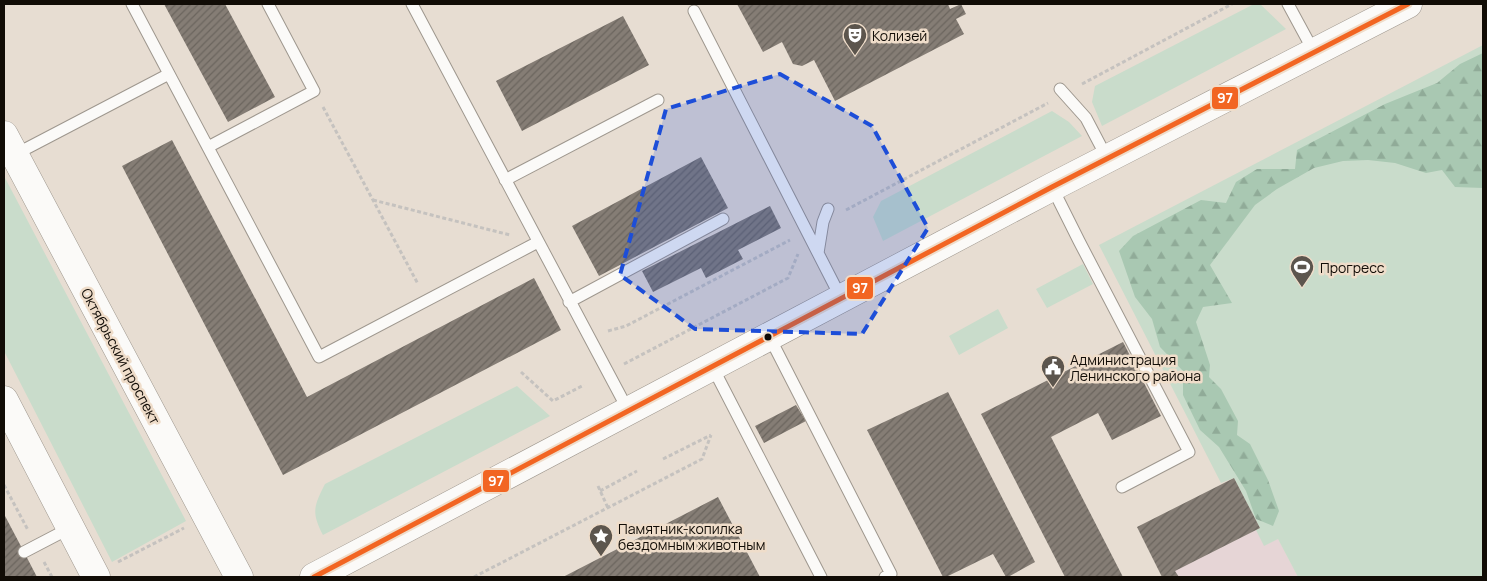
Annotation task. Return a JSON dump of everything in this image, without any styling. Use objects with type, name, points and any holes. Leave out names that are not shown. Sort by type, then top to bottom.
[{"type":"main road","points":[[314,577],[1052,186],[1408,4]]},
{"type":"main road","name":"Октябрьский проспект","points":[[9,145],[240,577]]},
{"type":"main road","points":[[4,400],[70,528],[106,570]]},
{"type":"lane","points":[[132,4],[319,357],[538,242]]},
{"type":"lane","points":[[208,148],[314,91],[268,4]]},
{"type":"lane","points":[[412,4],[628,410]]},
{"type":"lane","points":[[1288,4],[1314,52]]},
{"type":"lane","points":[[694,11],[841,298]]},
{"type":"lane","points":[[9,145],[169,74]]},
{"type":"lane","points":[[1062,91],[1086,118],[1107,158]]},
{"type":"lane","points":[[505,180],[658,100]]},
{"type":"lane","points":[[1052,186],[1189,452],[1122,487]]},
{"type":"lane","points":[[818,253],[823,222],[828,209]]},
{"type":"lane","points":[[570,302],[723,219]]},
{"type":"lane","points":[[768,336],[891,574],[885,577]]},
{"type":"lane","points":[[712,366],[821,577]]},
{"type":"lane","points":[[24,552],[70,528]]},
{"type":"path","points":[[823,222],[1062,91],[1232,4]]},
{"type":"path","points":[[314,91],[427,300]]},
{"type":"path","points":[[372,200],[538,242]]},
{"type":"path","points":[[626,326],[806,231]]},
{"type":"path","points":[[617,367],[788,278],[806,231]]},
{"type":"path","points":[[521,372],[553,401],[584,385]]},
{"type":"path","points":[[474,577],[702,459],[711,435],[663,459]]},
{"type":"path","points":[[600,491],[637,471]]},
{"type":"path","points":[[598,486],[608,508]]},
{"type":"path","points":[[106,570],[189,525]]},
{"type":"highlighted area","points":[[780,74],[872,126],[928,228],[862,334],[695,329],[620,275],[666,109]]},
{"type":"shaded area","points":[[1256,530],[1278,539],[1298,577],[1162,577]]},
{"type":"green space","points":[[1254,4],[1260,4],[1286,29],[1102,126],[1092,102],[1095,86]]},
{"type":"green space","name":"Прогресс","points":[[1483,45],[1483,577],[1298,577],[1278,539],[1264,546],[1256,530],[1260,528],[1234,478],[1221,483],[1099,245]]},
{"type":"green space","points":[[1483,53],[1483,188],[1455,187],[1442,170],[1426,173],[1395,163],[1368,160],[1343,161],[1314,168],[1277,189],[1255,205],[1210,265],[1232,303],[1203,307],[1196,322],[1210,365],[1209,377],[1221,389],[1238,421],[1237,435],[1250,444],[1268,480],[1279,511],[1273,526],[1256,519],[1246,491],[1219,447],[1200,430],[1183,395],[1183,371],[1160,347],[1152,319],[1135,297],[1119,251],[1133,236],[1201,200],[1226,203],[1236,182],[1257,169],[1295,169],[1297,150],[1385,104],[1437,83],[1460,64]]},
{"type":"green space","points":[[1052,111],[1069,122],[1082,136],[883,241],[873,217],[881,201]]},
{"type":"green space","points":[[4,176],[186,521],[112,562],[4,351]]},
{"type":"green space","points":[[1083,264],[1093,284],[1047,308],[1036,289]]},
{"type":"green space","points":[[998,309],[1008,328],[959,355],[949,336]]},
{"type":"green space","points":[[517,386],[550,416],[323,535],[315,515],[315,509],[325,484]]},
{"type":"building","points":[[164,4],[225,4],[275,97],[228,122]]},
{"type":"building","name":"Колизей","points":[[737,4],[948,4],[950,9],[961,4],[966,14],[956,19],[964,34],[835,101],[814,60],[802,66],[793,64],[782,42],[763,52]]},
{"type":"building","points":[[623,16],[649,65],[522,131],[496,81]]},
{"type":"building","points":[[172,140],[307,397],[534,278],[561,330],[283,475],[122,166]]},
{"type":"building","points":[[701,157],[728,208],[599,276],[572,226]]},
{"type":"building","points":[[770,206],[781,228],[738,250],[743,259],[706,278],[701,268],[653,292],[642,271]]},
{"type":"building","points":[[1123,342],[1161,416],[1112,440],[1098,413],[1051,437],[1123,577],[1065,577],[981,414]]},
{"type":"building","points":[[948,392],[1035,562],[1008,577],[1006,577],[993,554],[943,577],[867,430]]},
{"type":"building","points":[[796,405],[806,421],[764,443],[755,426]]},
{"type":"building","points":[[1234,478],[1260,528],[1175,571],[1179,577],[1162,577],[1137,527]]},
{"type":"building","points":[[718,497],[760,577],[563,577]]},
{"type":"building","points":[[4,514],[24,552],[37,577],[4,577]]},
{"type":"transit line","name":"97","points":[[314,577],[1052,187],[1408,4]]},
{"type":"place","name":"Колизей","points":[[855,56]]},
{"type":"place","name":"Прогресс","points":[[1302,288]]},
{"type":"place","name":"Администрация Ленинского района","points":[[1053,388]]},
{"type":"place","name":"Памятник-копилка бездомным животным","points":[[601,557]]}]
